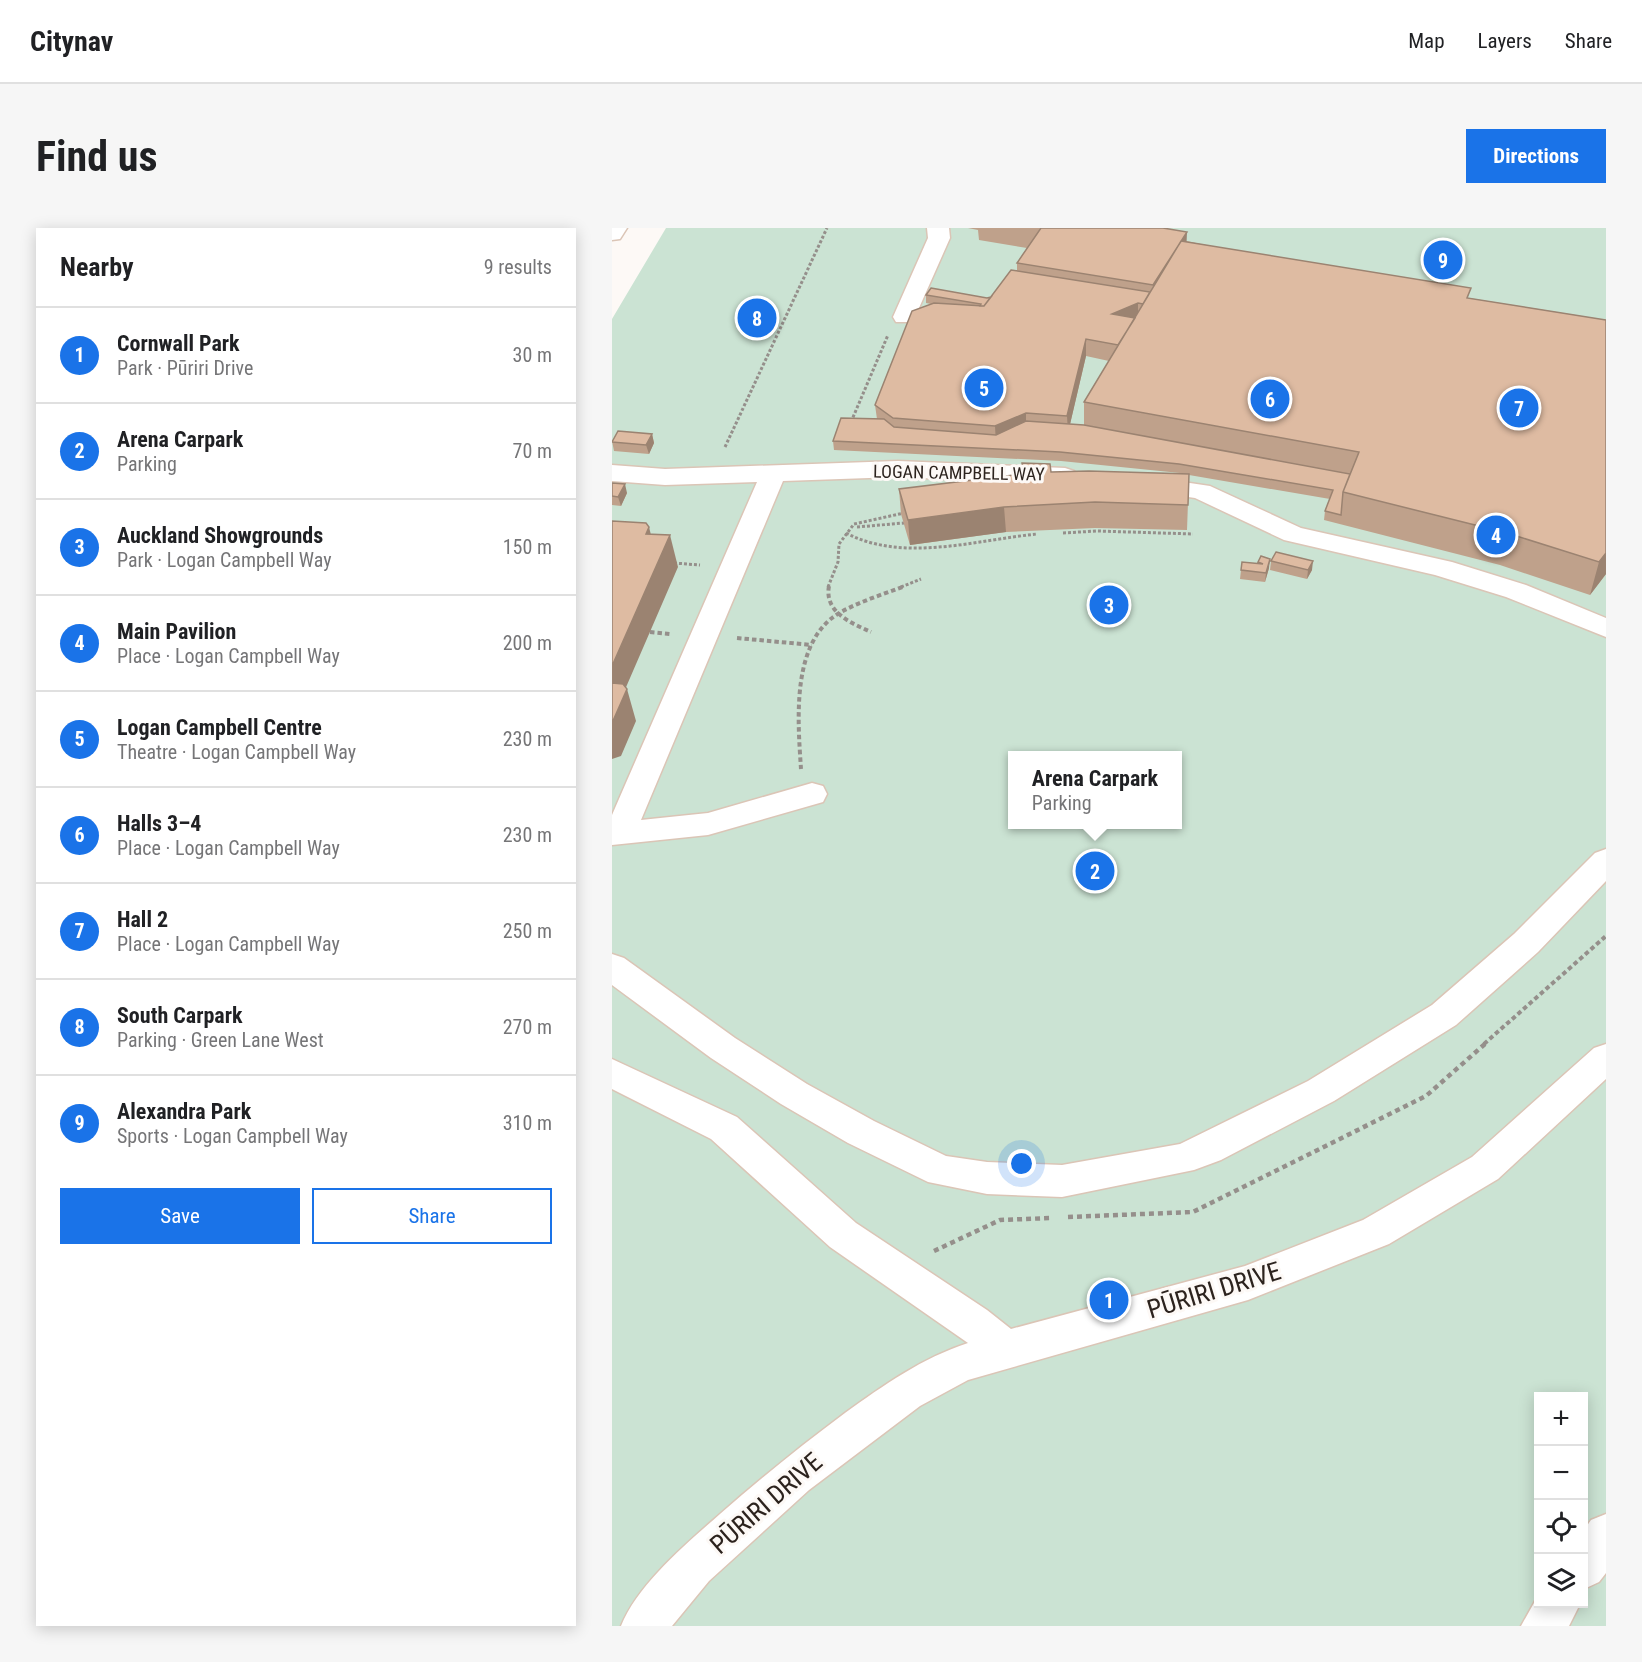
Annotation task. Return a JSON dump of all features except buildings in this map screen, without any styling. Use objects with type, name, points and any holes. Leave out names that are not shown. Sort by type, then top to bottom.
[{"type":"street","points":[[612,234],[616,228]]},
{"type":"street","points":[[904,317],[939,238],[938,228]]},
{"type":"street","name":"LOGAN CAMPBELL WAY","points":[[612,473],[665,477],[898,469],[1084,478]]},
{"type":"street","points":[[773,473],[618,822],[708,824],[812,794]]},
{"type":"street","points":[[1117,481],[1201,491],[1293,534],[1442,568],[1526,594],[1606,628]]},
{"type":"street","points":[[612,968],[723,1048],[794,1094],[861,1132],[941,1171],[987,1178],[1062,1181],[1181,1160],[1208,1149],[1321,1091],[1444,1015],[1526,943],[1606,861]]},
{"type":"street","name":"PŪRIRI DRIVE","points":[[643,1626],[694,1566],[794,1476],[906,1393],[957,1365],[1005,1349],[1248,1283],[1376,1232],[1485,1168],[1606,1058]]},
{"type":"street","points":[[612,1073],[724,1128],[843,1235],[973,1323],[1005,1349]]},
{"type":"street","points":[[1588,1561],[1606,1535]]},
{"type":"street","points":[[1543,1626],[1555,1608]]},
{"type":"path","points":[[725,447],[827,228]]},
{"type":"path","points":[[847,432],[892,324],[904,317]]},
{"type":"path","points":[[871,633],[848,622],[831,606],[827,590],[841,554],[839,544],[854,524],[912,512]]},
{"type":"path","points":[[857,527],[904,523]]},
{"type":"path","points":[[1062,533],[1097,531],[1192,534]]},
{"type":"path","points":[[846,533],[866,545],[911,548],[1037,534]]},
{"type":"path","points":[[667,563],[732,568]]},
{"type":"path","points":[[812,794],[801,772],[797,698],[801,671],[813,645],[829,622],[839,613],[921,579]]},
{"type":"path","points":[[774,641],[813,645]]},
{"type":"green space","points":[[666,228],[1606,228],[1606,1626],[612,1626],[612,319]]},
{"type":"place","name":"Alexandra Park","points":[[1443,260]]},
{"type":"place","name":"South Carpark","points":[[757,318]]},
{"type":"place","name":"Logan Campbell Centre","points":[[984,388]]},
{"type":"place","name":"Halls 3–4","points":[[1270,399]]},
{"type":"place","name":"Hall 2","points":[[1519,408]]},
{"type":"place","name":"Main Pavilion","points":[[1496,535]]},
{"type":"place","name":"Auckland Showgrounds","points":[[1109,605]]},
{"type":"place","name":"Arena Carpark","points":[[1095,871]]},
{"type":"place","name":"Cornwall Park","points":[[1109,1300]]}]
